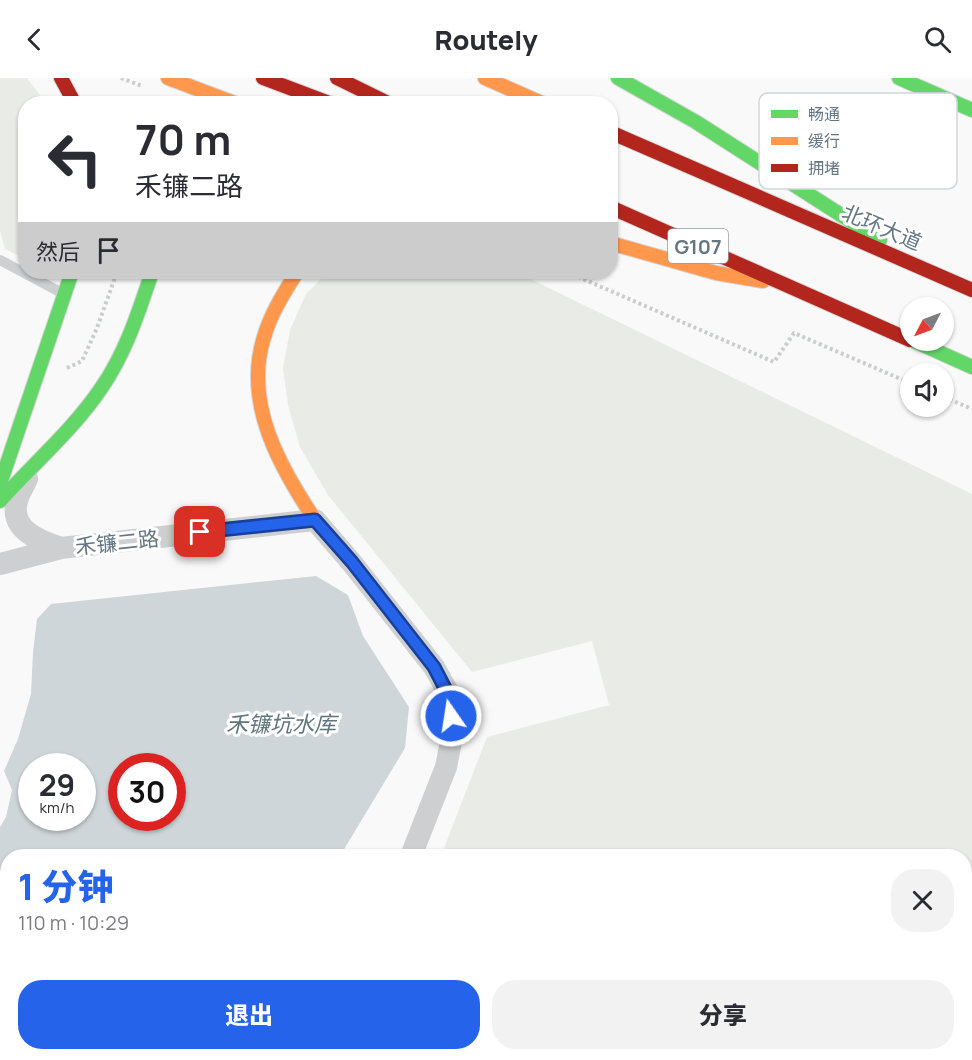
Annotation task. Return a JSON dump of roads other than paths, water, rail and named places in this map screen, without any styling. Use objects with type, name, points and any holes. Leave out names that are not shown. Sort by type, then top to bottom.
[{"type":"main road","points":[[61,78],[71,96]]},
{"type":"main road","points":[[168,78],[216,96]]},
{"type":"main road","points":[[262,78],[310,96]]},
{"type":"main road","points":[[337,78],[374,96]]},
{"type":"main road","points":[[485,78],[526,96]]},
{"type":"main road","points":[[618,78],[696,122],[759,162]]},
{"type":"main road","points":[[899,78],[933,93]]},
{"type":"main road","points":[[957,103],[972,110]]},
{"type":"main road","name":"北环大道","points":[[618,135],[972,290]]},
{"type":"main road","points":[[801,189],[927,270]]},
{"type":"main road","name":"G107","points":[[618,211],[900,335]]},
{"type":"main road","points":[[618,245],[716,273],[785,285]]},
{"type":"main road","points":[[0,484],[69,279]]},
{"type":"main road","points":[[0,501],[93,399],[115,366],[136,320],[150,279]]},
{"type":"main road","points":[[292,279],[269,318],[261,343],[258,369],[259,404],[267,433],[284,469],[315,520]]},
{"type":"main road","name":"G107","points":[[936,351],[972,367]]},
{"type":"street","name":"禾镰二路","points":[[35,463],[17,501],[16,513],[21,526],[30,535],[42,542],[61,548]]},
{"type":"street","name":"禾镰二路","points":[[0,564],[61,548],[315,520]]},
{"type":"street","points":[[315,520],[352,562],[434,667],[448,694],[451,742],[446,767],[414,849]]},
{"type":"lane","points":[[0,260],[18,270]]},
{"type":"lane","points":[[34,279],[63,293]]},
{"type":"water","name":"禾镰坑水库","points":[[316,576],[348,595],[363,636],[409,707],[405,748],[344,849],[0,849],[0,827],[6,817],[12,790],[4,771],[18,739],[31,694],[37,619],[51,604]]}]
